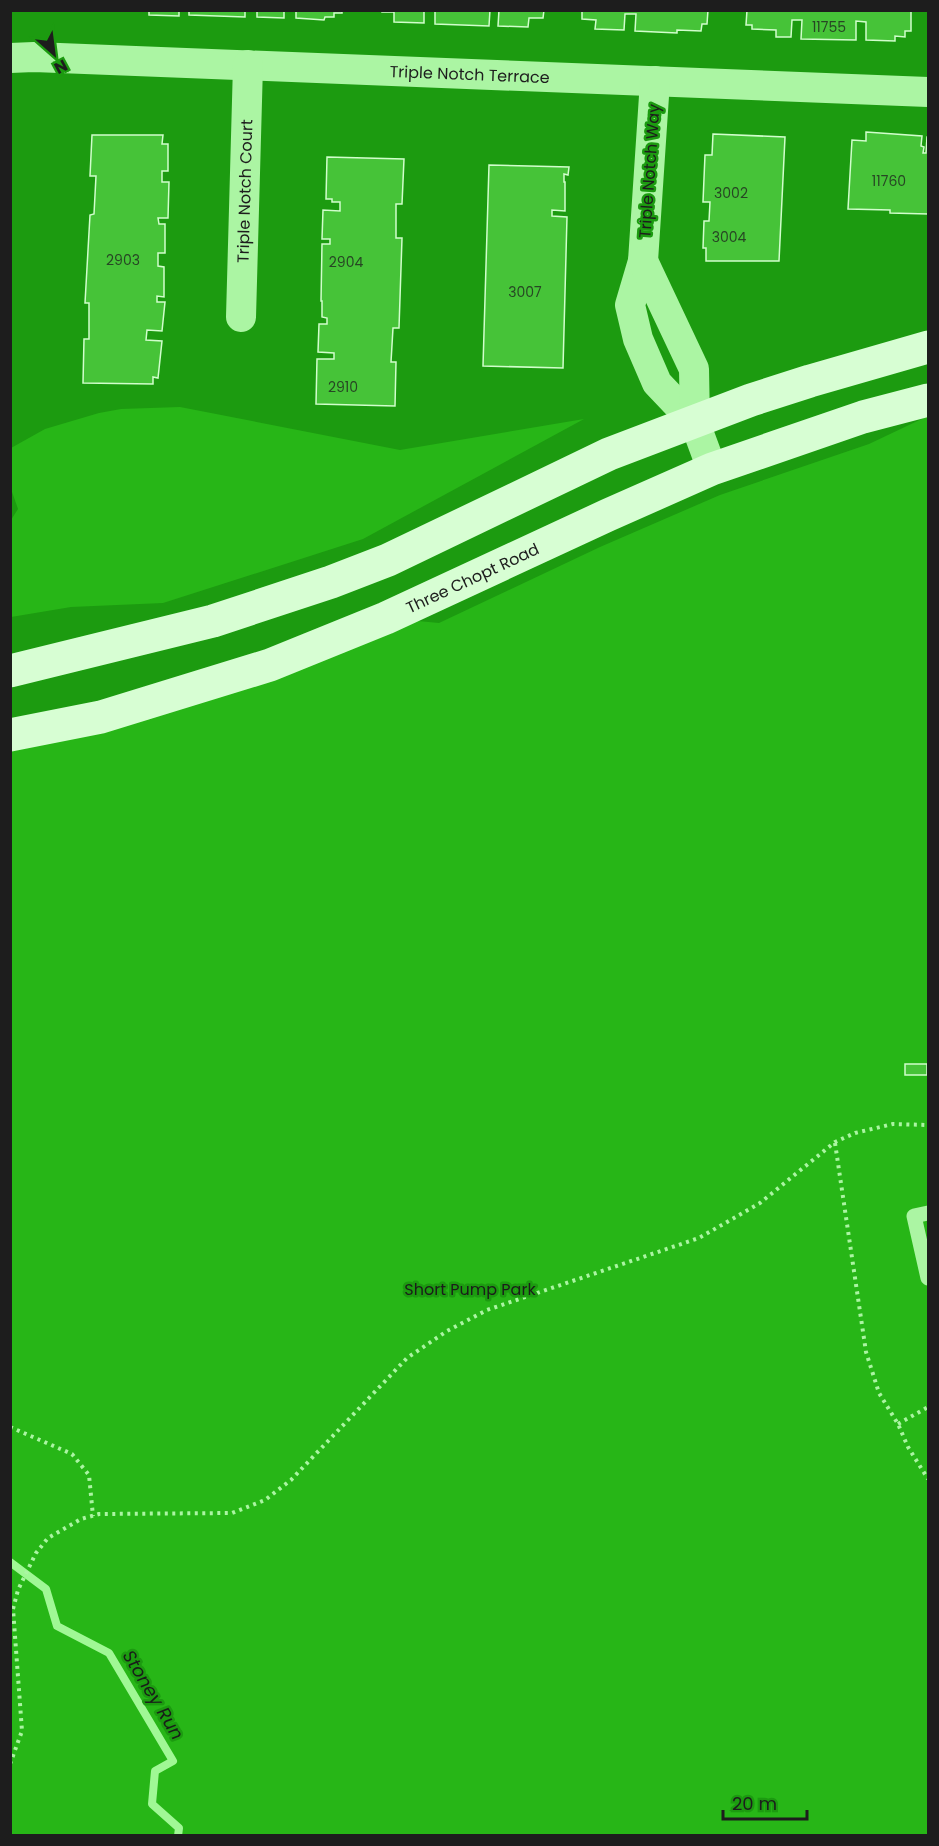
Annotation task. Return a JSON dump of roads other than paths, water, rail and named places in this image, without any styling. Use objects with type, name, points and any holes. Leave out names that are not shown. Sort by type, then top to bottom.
[{"type":"main road","points":[[10,671],[213,621],[331,582],[388,560],[609,454],[751,400],[928,347]]},
{"type":"main road","name":"Three Chopt Road","points":[[10,735],[101,717],[270,665],[386,618],[587,524],[712,469],[863,417],[928,400]]},
{"type":"street","name":"Triple Notch Terrace","points":[[10,58],[34,57],[928,92]]},
{"type":"street","name":"Triple Notch Court","points":[[241,317],[248,65]]},
{"type":"street","name":"Triple Notch Way","points":[[655,81],[643,261],[630,305],[638,339],[657,383],[695,423]]},
{"type":"street","name":"Triple Notch Way","points":[[643,261],[694,369],[695,423],[712,469]]},
{"type":"lane","points":[[928,1213],[914,1216],[928,1278]]},
{"type":"waterway","name":"Stoney Run","points":[[10,1562],[46,1589],[57,1626],[109,1653],[173,1761],[155,1771],[152,1804],[179,1828],[178,1836]]},
{"type":"park label","name":"Short Pump Park","points":[[470,1289]]}]
